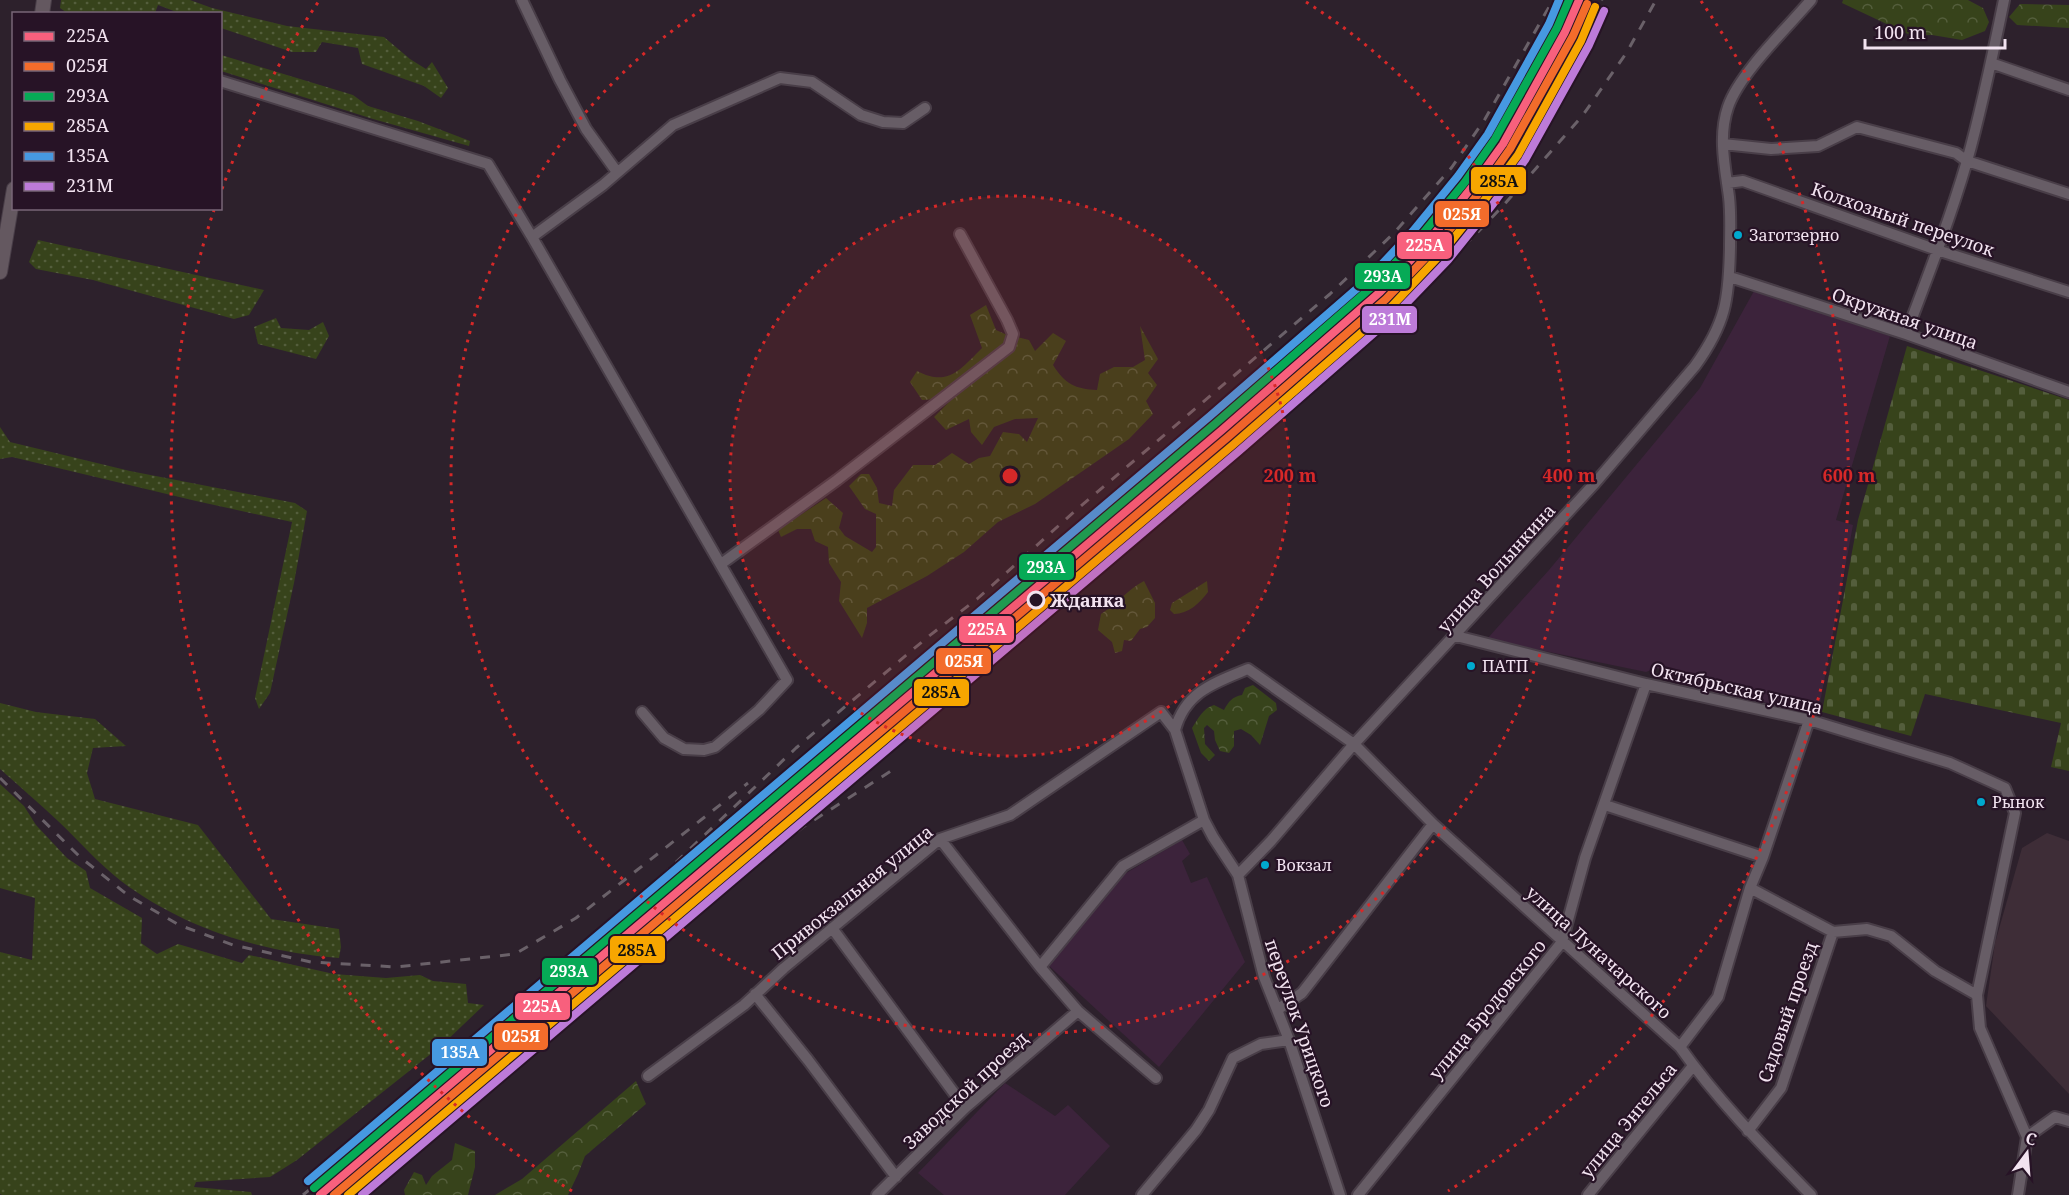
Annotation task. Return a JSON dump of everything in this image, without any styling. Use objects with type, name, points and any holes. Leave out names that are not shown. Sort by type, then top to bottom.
[{"type":"main road","points":[[0,272],[12,201]]},
{"type":"street","points":[[522,0],[586,129],[617,172]]},
{"type":"street","name":"улица Волынкина","points":[[1238,875],[1271,841],[1354,744],[1595,483],[1710,346],[1728,301],[1730,277],[1730,209],[1723,144],[1724,124],[1733,94],[1745,76],[1811,0]]},
{"type":"street","points":[[1906,333],[1937,250],[1966,161],[1991,63],[2004,0]]},
{"type":"street","points":[[1991,63],[2069,90]]},
{"type":"street","points":[[532,237],[603,185],[673,125],[780,78],[812,82],[861,115],[884,122],[903,123],[925,108]]},
{"type":"street","points":[[222,82],[488,164],[787,680],[759,710],[716,747],[704,750],[684,749],[664,738],[642,712]]},
{"type":"street","points":[[1723,144],[1771,149],[1818,146],[1857,127],[1956,153],[1966,161],[2069,194]]},
{"type":"street","name":"Колхозный переулок","points":[[1727,183],[1743,181],[1937,250],[2069,292]]},
{"type":"street","points":[[720,564],[837,480],[1009,347],[1013,334],[1007,320],[960,234]]},
{"type":"street","name":"Окружная улица","points":[[1730,277],[1906,333],[2069,392]]},
{"type":"street","name":"Октябрьская улица","points":[[1456,636],[1646,684],[1809,720],[1950,763],[2005,788],[2015,813],[1977,995]]},
{"type":"street","name":"улица Луначарского","points":[[1175,730],[1188,702],[1210,684],[1248,669],[1354,744],[1433,824],[1680,1047],[1693,1066],[1748,1131],[1811,1195]]},
{"type":"street","name":"улица Бродовского","points":[[1358,1195],[1562,942],[1585,858],[1646,684]]},
{"type":"street","name":"Привокзальная улица","points":[[648,1076],[744,1005],[832,928],[940,839],[1010,815],[1161,712],[1175,730]]},
{"type":"street","points":[[1680,1047],[1718,997],[1750,888],[1763,857],[1809,720]]},
{"type":"street","name":"переулок Урицкого","points":[[1175,730],[1204,820],[1238,875],[1264,977],[1289,1040],[1340,1195]]},
{"type":"street","points":[[1605,805],[1763,857]]},
{"type":"street","points":[[1040,967],[1123,866],[1204,820]]},
{"type":"street","points":[[1277,1010],[1302,993],[1433,824]]},
{"type":"street","points":[[940,839],[1040,967],[1078,1011],[1156,1078]]},
{"type":"street","points":[[1750,888],[1833,932],[1867,929],[1891,936],[1935,971],[1977,995],[1980,1028],[2027,1137],[2018,1195]]},
{"type":"street","points":[[832,928],[965,1108]]},
{"type":"street","name":"Садовый проезд","points":[[1748,1131],[1781,1088],[1833,932]]},
{"type":"street","points":[[755,994],[896,1177]]},
{"type":"street","name":"Заводской проезд","points":[[877,1195],[965,1108],[1078,1011]]},
{"type":"street","points":[[1142,1195],[1196,1130],[1209,1110],[1233,1058],[1261,1044],[1289,1040]]},
{"type":"street","name":"улица Энгельса","points":[[1588,1195],[1693,1066]]},
{"type":"street","points":[[2027,1137],[2055,1117],[2069,1121]]},
{"type":"shaded area","name":"ПАТП","points":[[1754,291],[1890,336],[1836,520],[1853,525],[1818,714],[1698,688],[1698,677],[1656,668],[1646,672],[1487,639],[1549,570],[1700,388]]},
{"type":"shaded area","points":[[2047,833],[2069,841],[2069,1094],[1986,1006],[1995,943],[2022,848]]},
{"type":"shaded area","points":[[1182,840],[1190,854],[1182,861],[1191,883],[1207,877],[1245,962],[1159,1067],[1047,964],[1116,879]]},
{"type":"shaded area","points":[[1005,1083],[1055,1116],[1068,1105],[1110,1146],[1065,1195],[944,1195],[918,1173]]},
{"type":"green space","points":[[61,0],[190,0],[212,8],[287,26],[384,37],[426,69],[432,62],[448,88],[441,98],[424,86],[362,64],[358,48],[322,42],[316,52],[292,52],[222,28],[222,12],[176,12],[158,5],[155,12],[66,12],[60,8]]},
{"type":"green space","points":[[1843,0],[1968,0],[1983,8],[1989,22],[1985,31],[1962,40],[1932,35],[1910,35],[1842,3]]},
{"type":"green space","points":[[2020,4],[2069,5],[2069,28],[2017,25],[2009,17]]},
{"type":"green space","points":[[222,55],[353,95],[368,106],[418,121],[470,141],[469,146],[373,119],[222,71]]},
{"type":"green space","points":[[38,240],[264,290],[249,315],[234,319],[93,280],[36,269],[29,262]]},
{"type":"green space","points":[[986,305],[996,330],[1029,340],[1035,351],[1053,333],[1066,341],[1053,365],[1066,381],[1077,387],[1089,389],[1097,390],[1100,374],[1114,367],[1133,367],[1145,360],[1140,326],[1158,359],[1148,373],[1157,385],[1146,401],[1153,414],[1129,439],[1035,504],[998,522],[964,552],[927,576],[867,608],[867,623],[862,638],[839,601],[841,582],[829,563],[828,547],[815,541],[811,529],[797,529],[781,537],[778,530],[826,498],[843,513],[839,528],[845,536],[872,552],[876,547],[876,514],[865,509],[849,486],[861,474],[869,474],[877,488],[879,503],[892,506],[894,490],[913,465],[935,465],[952,453],[969,464],[979,458],[990,456],[1003,432],[1019,434],[1027,442],[1038,418],[1015,419],[994,427],[982,445],[971,432],[969,419],[946,430],[934,417],[953,398],[922,400],[910,382],[917,371],[937,377],[953,374],[982,348],[970,315]]},
{"type":"green space","points":[[276,318],[281,328],[309,330],[323,322],[329,336],[316,359],[258,344],[254,327]]},
{"type":"green space","points":[[1907,346],[2069,400],[2069,771],[2051,767],[2061,723],[1925,694],[1911,736],[1822,712],[1858,520]]},
{"type":"green space","points":[[0,427],[10,442],[130,471],[295,503],[307,511],[270,693],[259,709],[255,698],[292,522],[12,457],[0,459]]},
{"type":"green space","points":[[1144,581],[1155,603],[1155,618],[1147,627],[1140,629],[1131,641],[1124,640],[1122,651],[1115,653],[1112,642],[1098,630],[1101,614]]},
{"type":"green space","points":[[1207,581],[1208,592],[1193,607],[1179,614],[1174,614],[1170,610],[1172,603]]},
{"type":"green space","points":[[1253,685],[1276,703],[1277,710],[1269,716],[1260,745],[1251,735],[1241,729],[1234,731],[1234,746],[1229,753],[1220,751],[1214,731],[1207,725],[1204,728],[1205,744],[1215,755],[1209,761],[1201,753],[1192,728],[1207,709],[1214,705],[1224,710],[1231,700],[1242,695],[1245,688]]},
{"type":"green space","points":[[0,703],[36,712],[95,719],[126,746],[93,748],[87,773],[95,799],[198,825],[271,919],[339,929],[341,947],[339,958],[281,950],[225,935],[171,912],[121,881],[0,769]]},
{"type":"green space","points":[[0,784],[24,806],[36,825],[67,858],[86,871],[90,888],[142,918],[141,943],[157,954],[178,944],[242,963],[249,955],[334,974],[386,978],[420,975],[433,981],[466,984],[468,1003],[484,1005],[442,1045],[297,1160],[270,1177],[196,1182],[194,1187],[251,1192],[252,1195],[2,1195],[0,1194],[0,952],[32,960],[35,898],[0,888]]},
{"type":"green space","points":[[636,1081],[646,1104],[585,1156],[568,1195],[495,1195],[522,1179]]},
{"type":"green space","points":[[455,1143],[475,1151],[475,1167],[468,1195],[405,1195],[404,1190],[414,1172],[422,1175],[426,1185],[432,1176],[452,1160]]},
{"type":"railway","points":[[303,1195],[425,1094],[614,926],[671,867],[796,748],[929,636],[977,599],[1075,511],[1330,294],[1394,233],[1452,167],[1485,119],[1553,0]]},
{"type":"railway","points":[[1473,226],[1527,145],[1602,0]]},
{"type":"railway","points":[[1161,507],[1239,449],[1416,296],[1501,208],[1583,115],[1627,52],[1656,0]]},
{"type":"railway","points":[[439,1119],[526,1055],[689,918],[803,827],[891,771]]},
{"type":"railway","points":[[0,778],[80,857],[129,896],[179,925],[233,945],[311,962],[396,967],[515,954],[576,918],[748,783]]},
{"type":"railway","points":[[508,1035],[543,999]]},
{"type":"transit line","name":"135А","points":[[308,1181],[1210,416],[1368,279],[1413,231],[1458,176],[1488,134],[1549,24],[1559,0]]},
{"type":"transit line","name":"293А","points":[[314,1188],[1216,423],[1374,285],[1420,237],[1465,182],[1495,139],[1557,28],[1569,0]]},
{"type":"transit line","name":"225А","points":[[320,1195],[1222,430],[1380,292],[1427,243],[1503,144],[1565,32],[1579,0]]},
{"type":"transit line","name":"025Я","points":[[334,1195],[1228,437],[1386,299],[1434,249],[1479,193],[1510,149],[1573,36],[1587,4]]},
{"type":"transit line","name":"285А","points":[[348,1195],[1234,444],[1392,306],[1441,254],[1518,155],[1581,41],[1595,7]]},
{"type":"transit line","name":"231М","points":[[362,1195],[1239,451],[1398,312],[1448,260],[1525,160],[1589,45],[1604,11]]},
{"type":"place","name":"Заготзерно","points":[[1738,235]]},
{"type":"place","name":"Жданка","points":[[1036,600]]},
{"type":"place","name":"ПАТП","points":[[1471,666]]},
{"type":"place","name":"Рынок","points":[[1981,802]]},
{"type":"place","name":"Вокзал","points":[[1265,865]]}]
